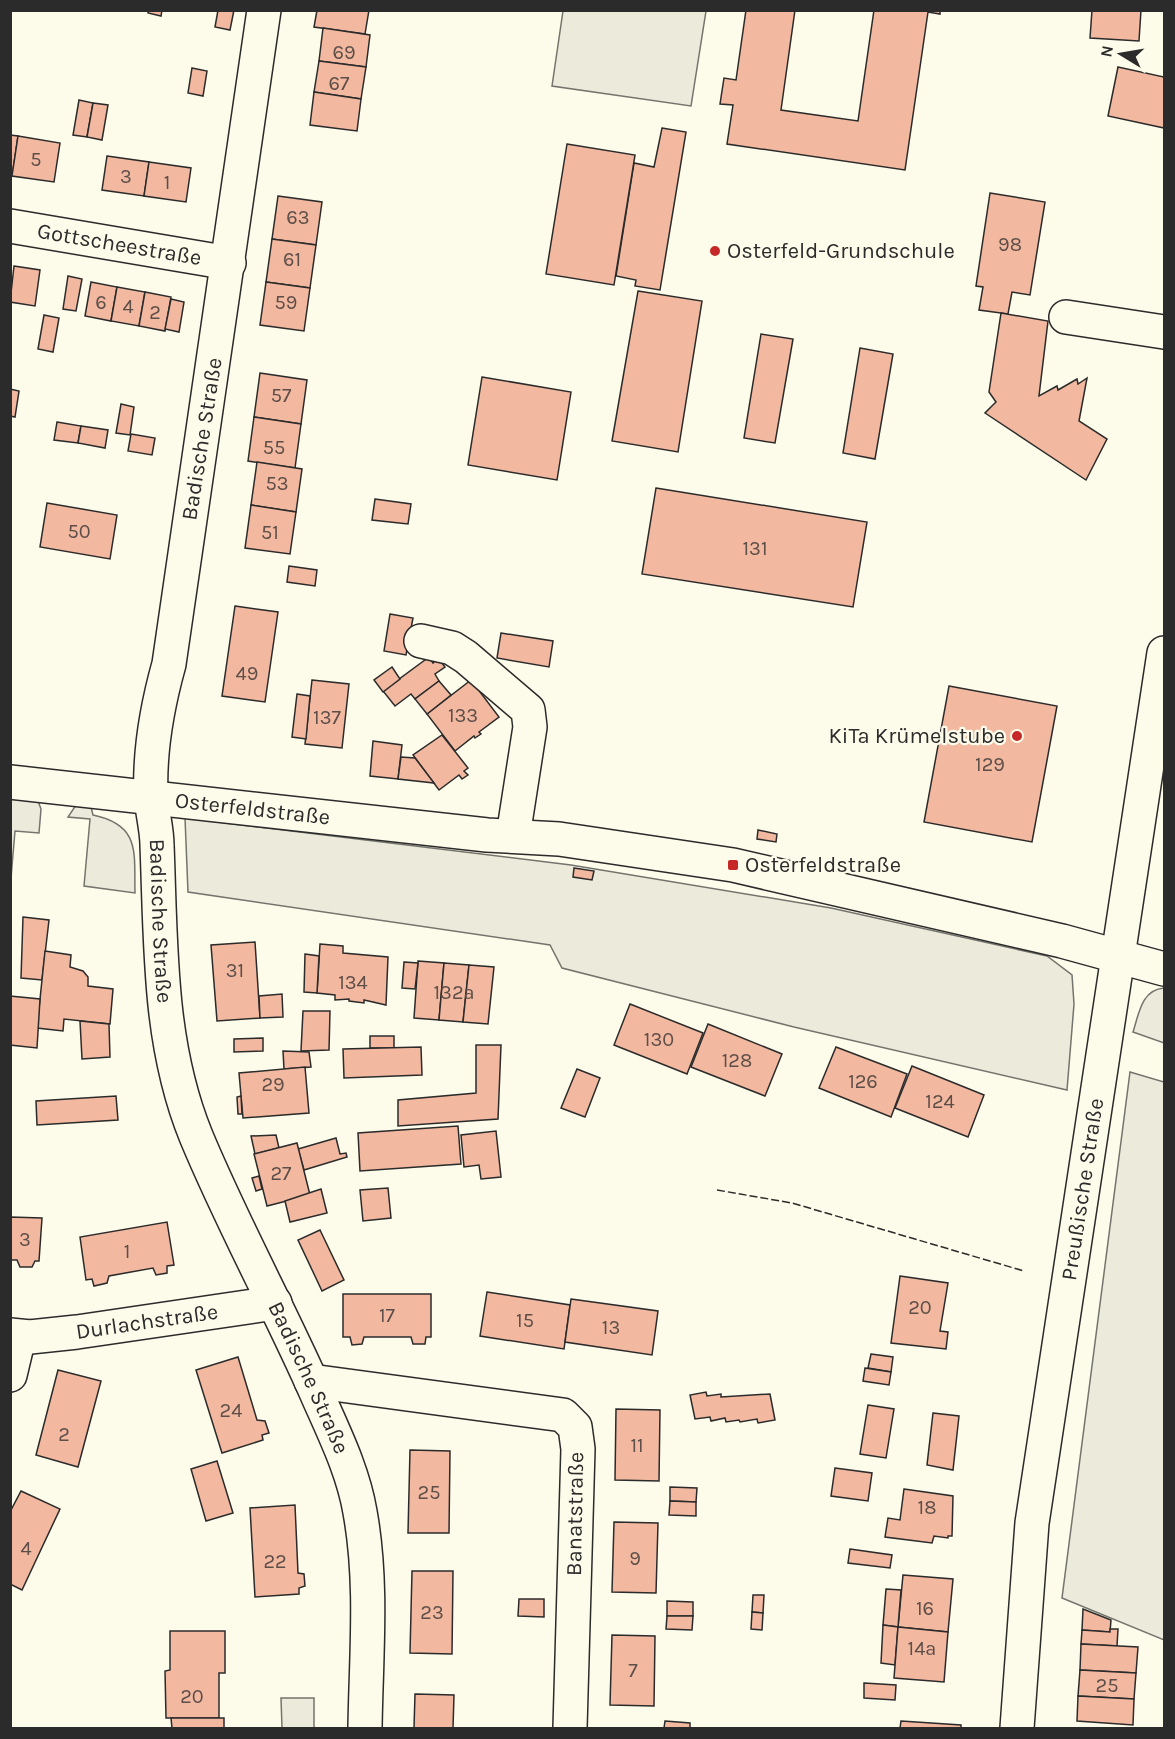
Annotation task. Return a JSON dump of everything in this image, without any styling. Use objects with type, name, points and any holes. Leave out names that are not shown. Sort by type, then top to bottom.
[{"type":"street","name":"Badische Straße","points":[[264,10],[169,664],[158,702],[152,744],[151,796],[157,843],[157,903],[163,999],[175,1066],[195,1134],[343,1454],[360,1511],[367,1575],[365,1728]]},
{"type":"street","name":"Gottscheestraße","points":[[10,226],[229,263]]},
{"type":"street","points":[[1066,317],[1164,332]]},
{"type":"street","points":[[421,641],[452,648],[466,657],[528,710],[530,727],[513,836]]},
{"type":"street","name":"Preußische Straße","points":[[1017,1728],[1032,1523],[1164,653]]},
{"type":"street","name":"Osterfeldstraße","points":[[10,782],[606,844],[734,865],[1118,956],[1164,969]]},
{"type":"street","name":"Durlachstraße","points":[[10,1375],[14,1336],[77,1332],[275,1303]]},
{"type":"street","name":"Banatstraße","points":[[311,1381],[563,1415],[575,1427],[578,1449],[570,1728]]},
{"type":"shaded area","points":[[563,11],[706,11],[691,106],[552,86]]},
{"type":"shaded area","points":[[11,798],[38,801],[41,809],[39,833],[15,831],[11,878]]},
{"type":"shaded area","points":[[76,805],[91,807],[93,815],[120,826],[127,834],[134,853],[135,893],[84,886],[90,819],[68,817]]},
{"type":"shaded area","points":[[185,818],[571,865],[831,908],[1047,956],[1072,975],[1074,1004],[1067,1090],[794,1027],[562,968],[550,945],[188,892]]},
{"type":"shaded area","points":[[1164,988],[1164,1043],[1133,1032],[1139,1011],[1146,998],[1150,993]]},
{"type":"shaded area","points":[[1130,1072],[1164,1082],[1164,1640],[1062,1598]]},
{"type":"shaded area","points":[[281,1698],[314,1698],[314,1728],[282,1728]]},
{"type":"building","points":[[148,10],[162,10],[161,16],[148,13]]},
{"type":"building","points":[[218,10],[234,10],[230,30],[215,27]]},
{"type":"building","points":[[317,10],[369,10],[365,34],[314,27]]},
{"type":"building","points":[[746,10],[795,10],[781,110],[858,121],[874,10],[940,10],[940,14],[928,12],[905,170],[727,144],[733,105],[720,104],[724,78],[736,80]]},
{"type":"building","points":[[1092,10],[1141,10],[1139,41],[1090,38]]},
{"type":"building","points":[[323,28],[370,35],[366,67],[319,61]]},
{"type":"building","points":[[319,61],[366,67],[361,99],[314,92]]},
{"type":"building","points":[[1118,67],[1164,77],[1164,128],[1108,116]]},
{"type":"building","points":[[192,68],[207,71],[203,96],[188,93]]},
{"type":"building","points":[[314,92],[361,99],[357,131],[310,125]]},
{"type":"building","points":[[79,100],[93,103],[87,137],[73,135]]},
{"type":"building","points":[[93,103],[108,105],[102,140],[87,137]]},
{"type":"building","points":[[662,128],[686,132],[660,290],[635,286],[636,280],[616,276],[634,163],[654,167]]},
{"type":"building","points":[[10,135],[18,136],[12,176],[10,175]]},
{"type":"building","points":[[18,136],[60,143],[54,182],[12,176]]},
{"type":"building","points":[[567,144],[635,155],[614,285],[546,274]]},
{"type":"building","points":[[107,156],[149,162],[144,196],[102,190]]},
{"type":"building","points":[[149,162],[191,168],[186,202],[144,196]]},
{"type":"building","points":[[990,193],[1045,202],[1030,295],[1012,292],[1008,314],[979,310],[983,287],[976,286]]},
{"type":"building","points":[[278,196],[322,202],[316,245],[272,239]]},
{"type":"building","points":[[272,239],[316,245],[310,288],[266,282]]},
{"type":"building","points":[[14,266],[40,270],[35,306],[10,302]]},
{"type":"building","points":[[68,276],[82,279],[76,311],[63,309]]},
{"type":"building","points":[[91,282],[117,287],[111,321],[85,316]]},
{"type":"building","points":[[266,282],[310,288],[304,331],[260,325]]},
{"type":"building","points":[[117,287],[145,292],[139,326],[111,321]]},
{"type":"building","points":[[638,291],[702,301],[678,452],[612,441]]},
{"type":"building","points":[[145,292],[171,297],[165,331],[139,326]]},
{"type":"building","points":[[171,299],[184,302],[179,332],[165,329]]},
{"type":"building","points":[[1001,313],[1048,321],[1039,396],[1057,386],[1058,390],[1077,379],[1078,384],[1087,378],[1079,421],[1107,439],[1086,480],[985,413],[996,402],[989,392]]},
{"type":"building","points":[[44,315],[59,318],[53,352],[38,349]]},
{"type":"building","points":[[761,334],[793,339],[775,443],[744,438]]},
{"type":"building","points":[[860,348],[893,354],[875,459],[843,453]]},
{"type":"building","points":[[260,373],[307,380],[301,424],[254,417]]},
{"type":"building","points":[[482,377],[571,392],[557,480],[468,465]]},
{"type":"building","points":[[10,389],[19,391],[15,417],[10,416]]},
{"type":"building","points":[[121,404],[134,407],[130,435],[116,433]]},
{"type":"building","points":[[254,417],[301,424],[295,468],[248,461]]},
{"type":"building","points":[[57,422],[81,426],[78,443],[54,440]]},
{"type":"building","points":[[81,426],[108,430],[105,448],[78,443]]},
{"type":"building","points":[[131,434],[155,438],[152,455],[128,451]]},
{"type":"building","points":[[257,462],[302,469],[296,512],[251,505]]},
{"type":"building","points":[[656,488],[867,522],[853,607],[642,574]]},
{"type":"building","points":[[375,499],[411,504],[408,524],[372,520]]},
{"type":"building","points":[[47,503],[117,515],[110,559],[40,547]]},
{"type":"building","points":[[251,505],[296,512],[290,554],[245,548]]},
{"type":"building","points":[[289,566],[317,570],[315,586],[287,582]]},
{"type":"building","points":[[235,606],[278,612],[265,702],[222,696]]},
{"type":"building","points":[[390,614],[413,618],[406,655],[384,651]]},
{"type":"building","points":[[501,633],[553,641],[549,667],[497,658]]},
{"type":"building","points":[[429,657],[433,663],[438,658],[445,667],[435,674],[439,681],[415,699],[411,694],[395,706],[383,691]]},
{"type":"building","points":[[392,667],[400,679],[383,692],[374,680]]},
{"type":"building","points":[[312,680],[349,684],[342,748],[305,744]]},
{"type":"building","points":[[471,680],[499,717],[479,732],[481,734],[475,738],[474,736],[455,751],[427,714]]},
{"type":"building","points":[[439,681],[451,695],[427,714],[415,699]]},
{"type":"building","points":[[949,686],[1057,706],[1032,842],[924,822]]},
{"type":"building","points":[[297,694],[310,696],[306,739],[292,737]]},
{"type":"building","points":[[442,735],[468,768],[464,771],[468,775],[462,779],[459,775],[439,790],[413,755]]},
{"type":"building","points":[[373,741],[402,745],[398,779],[370,776]]},
{"type":"building","points":[[401,757],[415,758],[434,783],[398,779]]},
{"type":"building","points":[[758,830],[777,834],[776,842],[757,839]]},
{"type":"building","points":[[574,868],[594,871],[592,880],[573,877]]},
{"type":"building","points":[[23,917],[49,920],[42,980],[21,978]]},
{"type":"building","points":[[255,942],[260,1018],[217,1021],[211,945]]},
{"type":"building","points":[[320,944],[343,946],[343,953],[388,957],[386,1005],[364,1000],[364,1003],[349,1001],[349,999],[335,1000],[335,995],[317,993]]},
{"type":"building","points":[[45,951],[71,955],[70,967],[83,971],[88,977],[88,986],[113,989],[110,1024],[64,1019],[63,1031],[37,1028]]},
{"type":"building","points":[[305,954],[319,956],[317,993],[304,992]]},
{"type":"building","points":[[418,961],[444,963],[439,1020],[414,1018]]},
{"type":"building","points":[[404,962],[418,963],[415,989],[402,988]]},
{"type":"building","points":[[444,963],[469,965],[463,1022],[439,1020]]},
{"type":"building","points":[[469,965],[494,967],[488,1024],[463,1022]]},
{"type":"building","points":[[282,994],[283,1017],[260,1018],[259,996]]},
{"type":"building","points":[[10,996],[40,999],[37,1048],[10,1045]]},
{"type":"building","points":[[630,1004],[703,1033],[687,1074],[614,1045]]},
{"type":"building","points":[[303,1011],[330,1011],[329,1050],[301,1051]]},
{"type":"building","points":[[80,1021],[109,1024],[110,1057],[82,1059]]},
{"type":"building","points":[[708,1024],[782,1054],[765,1096],[691,1067]]},
{"type":"building","points":[[370,1036],[394,1036],[394,1048],[370,1048]]},
{"type":"building","points":[[263,1038],[263,1051],[234,1052],[234,1039]]},
{"type":"building","points":[[476,1045],[501,1045],[498,1119],[398,1126],[398,1100],[476,1093]]},
{"type":"building","points":[[421,1047],[422,1075],[344,1078],[343,1049]]},
{"type":"building","points":[[836,1047],[907,1074],[891,1117],[819,1088]]},
{"type":"building","points":[[283,1051],[309,1052],[311,1067],[284,1069]]},
{"type":"building","points":[[912,1066],[984,1095],[968,1137],[895,1108]]},
{"type":"building","points":[[305,1067],[309,1113],[243,1118],[239,1073]]},
{"type":"building","points":[[577,1069],[600,1078],[585,1117],[561,1108]]},
{"type":"building","points":[[116,1096],[118,1120],[37,1125],[36,1101]]},
{"type":"building","points":[[241,1096],[242,1114],[238,1114],[237,1097]]},
{"type":"building","points":[[458,1126],[461,1164],[360,1171],[358,1133]]},
{"type":"building","points":[[496,1131],[501,1177],[481,1179],[479,1165],[464,1167],[461,1135]]},
{"type":"building","points":[[276,1135],[279,1148],[255,1154],[251,1136]]},
{"type":"building","points":[[336,1138],[340,1154],[346,1153],[347,1157],[304,1170],[298,1149]]},
{"type":"building","points":[[297,1143],[310,1195],[267,1206],[254,1154]]},
{"type":"building","points":[[259,1176],[262,1189],[256,1191],[252,1178]]},
{"type":"building","points":[[388,1188],[391,1218],[363,1221],[360,1190]]},
{"type":"building","points":[[321,1189],[327,1213],[290,1222],[285,1201]]},
{"type":"building","points":[[10,1217],[42,1218],[39,1261],[35,1261],[32,1267],[20,1267],[17,1260],[10,1260]]},
{"type":"building","points":[[167,1222],[174,1265],[167,1266],[167,1273],[156,1275],[153,1268],[109,1276],[107,1283],[94,1286],[92,1279],[86,1280],[80,1237]]},
{"type":"building","points":[[320,1230],[344,1280],[322,1291],[298,1240]]},
{"type":"building","points":[[900,1276],[948,1283],[940,1331],[948,1332],[946,1349],[891,1343]]},
{"type":"building","points":[[487,1292],[570,1305],[564,1349],[480,1336]]},
{"type":"building","points":[[343,1294],[431,1294],[431,1337],[426,1337],[425,1344],[413,1344],[411,1337],[364,1337],[362,1344],[352,1345],[350,1337],[343,1337]]},
{"type":"building","points":[[571,1299],[658,1311],[652,1355],[565,1342]]},
{"type":"building","points":[[871,1354],[893,1357],[891,1372],[868,1368]]},
{"type":"building","points":[[238,1357],[257,1420],[265,1421],[269,1433],[262,1435],[263,1440],[222,1453],[196,1370]]},
{"type":"building","points":[[865,1368],[891,1372],[889,1385],[863,1381]]},
{"type":"building","points":[[58,1370],[101,1381],[78,1467],[36,1455]]},
{"type":"building","points":[[706,1392],[707,1396],[721,1394],[721,1397],[770,1394],[775,1420],[758,1423],[757,1419],[726,1422],[725,1418],[711,1421],[710,1417],[695,1419],[690,1395]]},
{"type":"building","points":[[868,1405],[894,1409],[886,1458],[860,1454]]},
{"type":"building","points":[[616,1409],[660,1410],[659,1481],[615,1480]]},
{"type":"building","points":[[933,1413],[959,1416],[953,1470],[927,1465]]},
{"type":"building","points":[[410,1450],[450,1451],[449,1533],[408,1533]]},
{"type":"building","points":[[217,1461],[233,1513],[206,1521],[191,1469]]},
{"type":"building","points":[[835,1468],[872,1473],[868,1501],[831,1496]]},
{"type":"building","points":[[670,1487],[697,1488],[696,1502],[670,1501]]},
{"type":"building","points":[[904,1489],[953,1496],[952,1536],[948,1538],[934,1536],[932,1543],[885,1537],[888,1518],[900,1520]]},
{"type":"building","points":[[21,1491],[60,1509],[22,1590],[10,1584],[10,1512]]},
{"type":"building","points":[[670,1501],[696,1502],[696,1516],[669,1515]]},
{"type":"building","points":[[295,1505],[298,1573],[304,1574],[305,1586],[299,1588],[299,1594],[255,1597],[250,1508]]},
{"type":"building","points":[[614,1522],[658,1523],[656,1593],[612,1592]]},
{"type":"building","points":[[850,1549],[892,1555],[890,1568],[848,1563]]},
{"type":"building","points":[[412,1571],[453,1571],[452,1654],[410,1653]]},
{"type":"building","points":[[903,1575],[953,1579],[948,1632],[898,1627]]},
{"type":"building","points":[[886,1589],[901,1590],[898,1627],[883,1625]]},
{"type":"building","points":[[753,1595],[764,1595],[763,1613],[752,1612]]},
{"type":"building","points":[[519,1599],[544,1599],[544,1617],[518,1616]]},
{"type":"building","points":[[667,1601],[693,1602],[693,1616],[667,1616]]},
{"type":"building","points":[[1083,1609],[1111,1620],[1110,1632],[1082,1630]]},
{"type":"building","points":[[752,1612],[763,1613],[762,1630],[751,1629]]},
{"type":"building","points":[[667,1616],[693,1616],[692,1630],[666,1629]]},
{"type":"building","points":[[883,1625],[898,1627],[895,1665],[881,1663]]},
{"type":"building","points":[[898,1627],[948,1632],[944,1682],[894,1678]]},
{"type":"building","points":[[1110,1629],[1118,1629],[1117,1646],[1081,1644],[1082,1630],[1110,1632]]},
{"type":"building","points":[[170,1631],[225,1631],[225,1673],[219,1673],[219,1718],[166,1718],[165,1671],[170,1670]]},
{"type":"building","points":[[612,1635],[655,1636],[654,1706],[610,1705]]},
{"type":"building","points":[[1081,1644],[1138,1647],[1136,1673],[1080,1670]]},
{"type":"building","points":[[1080,1670],[1136,1673],[1134,1699],[1078,1696]]},
{"type":"building","points":[[864,1683],[896,1685],[895,1700],[864,1698]]},
{"type":"building","points":[[415,1694],[454,1695],[453,1728],[414,1728]]},
{"type":"building","points":[[1078,1696],[1134,1699],[1133,1725],[1077,1721]]},
{"type":"building","points":[[171,1718],[224,1718],[224,1728],[172,1728]]},
{"type":"building","points":[[665,1721],[690,1723],[690,1728],[664,1728]]},
{"type":"building","points":[[901,1721],[961,1725],[961,1728],[900,1728]]},
{"type":"fence","points":[[717,1190],[792,1203],[1024,1271]]},
{"type":"place","name":"Osterfeld-Grundschule","points":[[715,251]]},
{"type":"place","name":"KiTa Krümelstube","points":[[1017,736]]},
{"type":"place","name":"Osterfeldstraße","points":[[733,865]]}]
